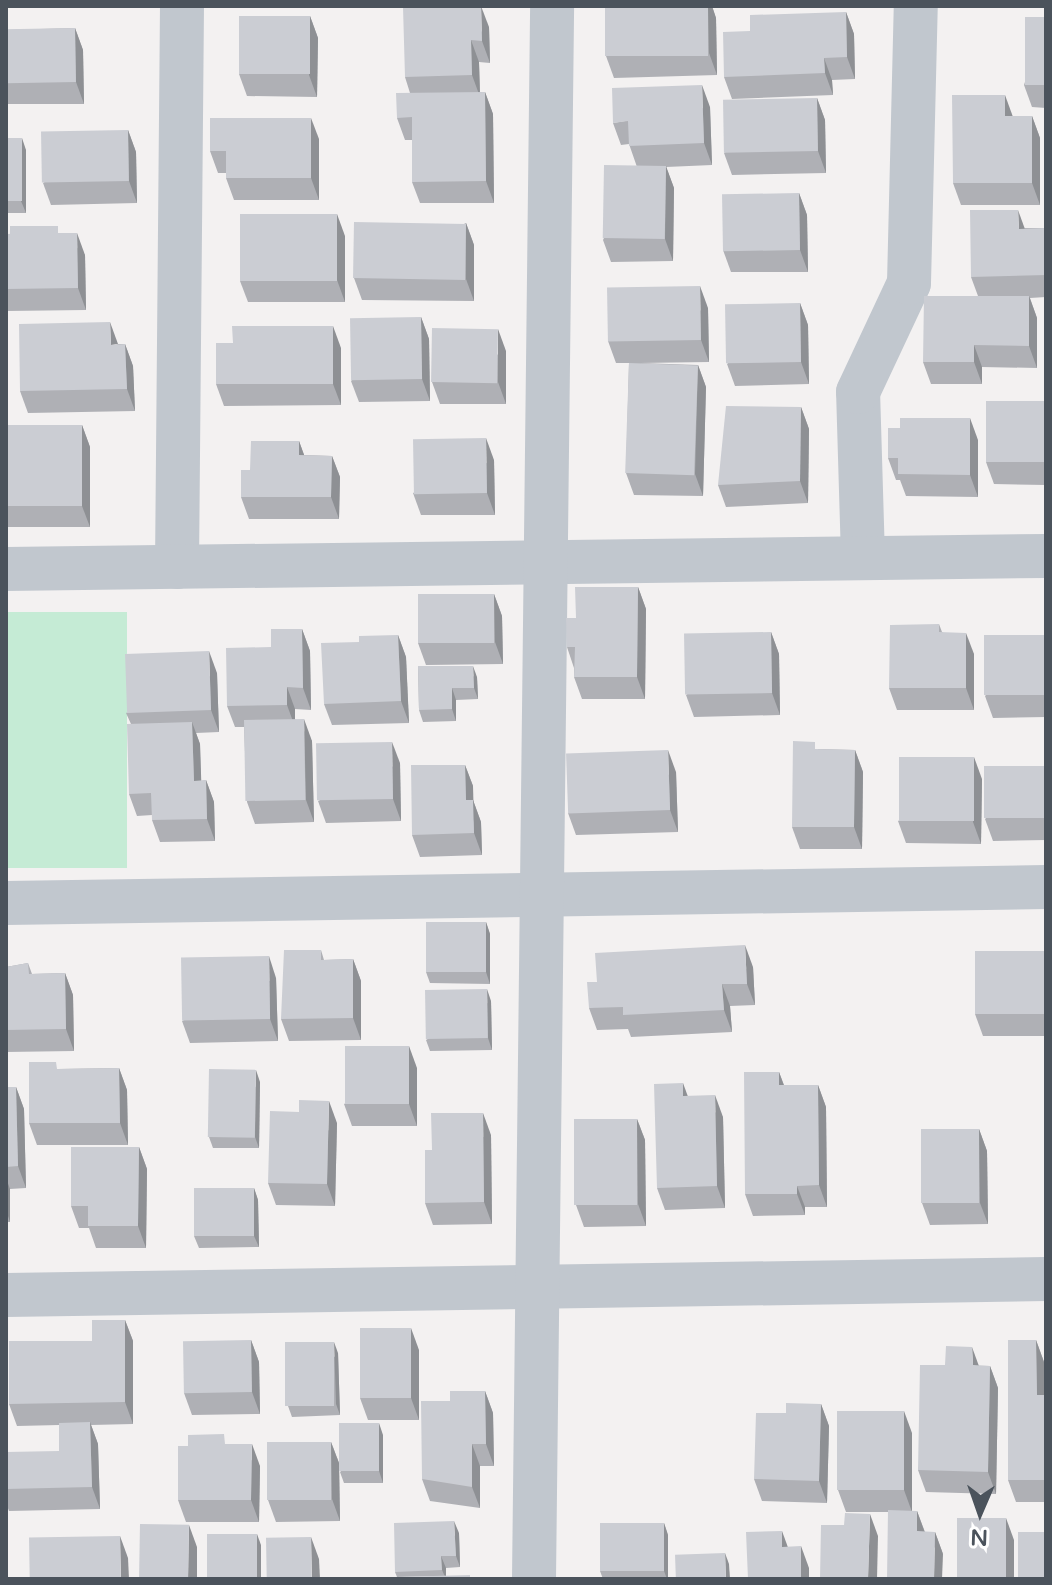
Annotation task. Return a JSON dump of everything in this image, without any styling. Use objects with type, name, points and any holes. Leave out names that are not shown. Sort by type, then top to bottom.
[{"type":"street","points":[[177,567],[182,6]]},
{"type":"street","points":[[534,1579],[552,6]]},
{"type":"street","points":[[863,558],[858,392],[909,283],[916,6]]},
{"type":"street","points":[[6,569],[1046,556]]},
{"type":"street","points":[[6,903],[1046,887]]},
{"type":"street","points":[[6,1295],[537,1290],[1046,1279]]},
{"type":"green space","points":[[6,612],[127,612],[127,868],[6,868]]},
{"type":"building","points":[[481,6],[482,41],[471,40],[472,75],[405,77],[403,7]]},
{"type":"building","points":[[605,6],[708,6],[708,56],[605,56]]},
{"type":"building","points":[[846,12],[847,57],[824,58],[825,73],[724,77],[723,32],[750,31],[750,15]]},
{"type":"building","points":[[239,16],[310,16],[310,74],[239,74]]},
{"type":"building","points":[[1025,17],[1046,17],[1046,85],[1025,85]]},
{"type":"building","points":[[75,28],[76,82],[7,83],[6,29]]},
{"type":"building","points":[[702,85],[704,143],[629,146],[628,121],[613,123],[612,88]]},
{"type":"building","points":[[485,92],[486,181],[412,182],[412,117],[397,118],[396,93]]},
{"type":"building","points":[[952,95],[1005,95],[1005,116],[1032,116],[1032,183],[953,183]]},
{"type":"building","points":[[817,98],[818,151],[724,153],[723,100]]},
{"type":"building","points":[[210,118],[311,118],[311,178],[226,178],[226,151],[210,151]]},
{"type":"building","points":[[128,130],[129,181],[42,183],[41,132]]},
{"type":"building","points":[[6,138],[22,138],[22,201],[6,201]]},
{"type":"building","points":[[604,165],[666,166],[665,239],[603,238]]},
{"type":"building","points":[[799,193],[800,250],[723,251],[722,194]]},
{"type":"building","points":[[970,210],[1018,210],[1019,229],[1046,228],[1046,275],[971,277]]},
{"type":"building","points":[[240,214],[337,214],[337,281],[240,281]]},
{"type":"building","points":[[354,222],[466,224],[465,280],[353,278]]},
{"type":"building","points":[[10,226],[58,226],[58,233],[77,233],[78,288],[6,289],[6,234],[10,234]]},
{"type":"building","points":[[700,286],[701,340],[608,342],[607,288]]},
{"type":"building","points":[[924,296],[1029,296],[1029,346],[974,345],[974,362],[923,362]]},
{"type":"building","points":[[800,303],[801,362],[726,363],[725,304]]},
{"type":"building","points":[[421,317],[422,379],[351,380],[350,318]]},
{"type":"building","points":[[110,322],[111,345],[125,344],[127,389],[20,391],[19,324]]},
{"type":"building","points":[[232,326],[333,326],[333,384],[216,384],[216,343],[233,343]]},
{"type":"building","points":[[432,328],[498,329],[497,383],[431,382]]},
{"type":"building","points":[[629,363],[698,365],[694,475],[625,473]]},
{"type":"building","points":[[986,401],[1046,401],[1046,462],[986,462]]},
{"type":"building","points":[[726,406],[801,407],[800,481],[718,485]]},
{"type":"building","points":[[900,418],[970,418],[970,475],[898,474],[898,458],[888,458],[888,428],[900,428]]},
{"type":"building","points":[[6,425],[82,425],[82,506],[6,506]]},
{"type":"building","points":[[486,438],[487,493],[414,494],[413,439]]},
{"type":"building","points":[[251,441],[299,441],[299,455],[332,456],[331,497],[241,497],[241,470],[250,470]]},
{"type":"building","points":[[575,587],[638,587],[637,677],[574,677],[575,647],[567,647],[566,618],[576,618]]},
{"type":"building","points":[[418,594],[494,594],[494,643],[418,643]]},
{"type":"building","points":[[939,624],[939,632],[966,633],[966,688],[889,688],[890,625]]},
{"type":"building","points":[[271,629],[302,629],[303,688],[287,687],[287,705],[227,706],[226,648],[271,647]]},
{"type":"building","points":[[771,632],[772,693],[685,695],[684,634]]},
{"type":"building","points":[[398,635],[401,701],[324,704],[321,643],[359,642],[359,636]]},
{"type":"building","points":[[984,635],[1046,635],[1046,695],[984,695]]},
{"type":"building","points":[[209,651],[211,710],[127,713],[125,654]]},
{"type":"building","points":[[418,666],[473,666],[474,688],[452,688],[452,709],[419,710]]},
{"type":"building","points":[[304,719],[305,800],[245,801],[244,720]]},
{"type":"building","points":[[192,722],[194,781],[206,780],[207,819],[152,820],[151,793],[129,794],[127,724]]},
{"type":"building","points":[[793,741],[815,742],[815,749],[855,750],[854,827],[792,827]]},
{"type":"building","points":[[392,742],[393,799],[317,800],[316,743]]},
{"type":"building","points":[[668,750],[670,810],[568,814],[566,754]]},
{"type":"building","points":[[899,757],[974,757],[974,821],[899,821]]},
{"type":"building","points":[[411,765],[465,765],[466,800],[473,800],[474,833],[412,835]]},
{"type":"building","points":[[984,766],[1046,766],[1046,818],[984,818]]},
{"type":"building","points":[[426,922],[486,922],[486,972],[426,972]]},
{"type":"building","points":[[745,945],[747,984],[722,984],[724,1010],[623,1015],[623,1007],[589,1008],[587,982],[597,982],[595,953]]},
{"type":"building","points":[[284,950],[321,950],[321,960],[353,959],[353,1018],[281,1019]]},
{"type":"building","points":[[975,951],[1046,951],[1046,1014],[975,1014]]},
{"type":"building","points":[[269,956],[270,1019],[182,1021],[181,958]]},
{"type":"building","points":[[28,963],[29,974],[65,973],[66,1029],[6,1030],[6,967]]},
{"type":"building","points":[[487,989],[488,1038],[426,1039],[425,990]]},
{"type":"building","points":[[345,1046],[409,1046],[409,1104],[345,1104]]},
{"type":"building","points":[[29,1062],[56,1062],[57,1069],[119,1068],[120,1123],[29,1123]]},
{"type":"building","points":[[209,1069],[256,1070],[255,1138],[208,1137]]},
{"type":"building","points":[[744,1072],[779,1072],[779,1085],[818,1085],[819,1185],[797,1186],[797,1194],[745,1194]]},
{"type":"building","points":[[683,1083],[683,1096],[715,1095],[717,1186],[657,1188],[654,1084]]},
{"type":"building","points":[[6,1087],[16,1087],[18,1166],[6,1167]]},
{"type":"building","points":[[299,1100],[329,1101],[327,1184],[268,1183],[270,1111],[299,1112]]},
{"type":"building","points":[[431,1113],[483,1113],[484,1202],[425,1203],[425,1150],[432,1150]]},
{"type":"building","points":[[574,1119],[637,1119],[637,1205],[574,1205]]},
{"type":"building","points":[[921,1129],[979,1129],[979,1203],[921,1203]]},
{"type":"building","points":[[71,1147],[139,1147],[138,1226],[88,1226],[88,1206],[71,1206]]},
{"type":"building","points":[[194,1188],[254,1188],[254,1236],[194,1236]]},
{"type":"building","points":[[92,1320],[125,1320],[125,1402],[9,1404],[9,1341],[92,1341]]},
{"type":"building","points":[[360,1328],[411,1328],[411,1398],[360,1398]]},
{"type":"building","points":[[251,1340],[252,1392],[184,1393],[183,1341]]},
{"type":"building","points":[[1008,1340],[1036,1340],[1037,1395],[1046,1395],[1046,1480],[1008,1480]]},
{"type":"building","points":[[285,1342],[334,1342],[334,1406],[285,1406]]},
{"type":"building","points":[[946,1346],[972,1347],[973,1365],[990,1366],[988,1472],[918,1470],[920,1365],[945,1365]]},
{"type":"building","points":[[450,1391],[485,1391],[486,1444],[472,1444],[472,1487],[422,1479],[421,1401],[450,1401]]},
{"type":"building","points":[[786,1403],[821,1404],[819,1481],[754,1479],[756,1413],[786,1413]]},
{"type":"building","points":[[837,1411],[904,1411],[904,1490],[837,1490]]},
{"type":"building","points":[[90,1422],[92,1487],[6,1489],[6,1452],[59,1451],[59,1423]]},
{"type":"building","points":[[339,1423],[379,1423],[379,1471],[339,1471]]},
{"type":"building","points":[[224,1434],[225,1444],[252,1444],[251,1500],[178,1500],[178,1446],[188,1446],[188,1435]]},
{"type":"building","points":[[267,1442],[331,1442],[331,1500],[267,1500]]},
{"type":"building","points":[[888,1510],[917,1511],[917,1531],[935,1532],[934,1579],[887,1579]]},
{"type":"building","points":[[845,1513],[870,1514],[868,1579],[820,1579],[821,1525],[844,1525]]},
{"type":"building","points":[[957,1518],[1006,1518],[1006,1579],[957,1579]]},
{"type":"building","points":[[454,1521],[456,1556],[441,1556],[442,1570],[395,1572],[394,1523]]},
{"type":"building","points":[[600,1523],[664,1523],[664,1571],[600,1571]]},
{"type":"building","points":[[140,1524],[189,1525],[188,1579],[139,1579]]},
{"type":"building","points":[[782,1531],[782,1547],[801,1546],[801,1579],[748,1579],[746,1532]]},
{"type":"building","points":[[1018,1532],[1046,1532],[1046,1579],[1018,1579]]},
{"type":"building","points":[[207,1534],[257,1534],[257,1579],[207,1579]]},
{"type":"building","points":[[120,1536],[121,1579],[30,1579],[29,1538]]},
{"type":"building","points":[[311,1537],[312,1579],[267,1579],[266,1538]]},
{"type":"building","points":[[725,1553],[726,1579],[676,1579],[675,1555]]},
{"type":"building","points":[[470,1575],[470,1579],[397,1579],[397,1577]]}]
